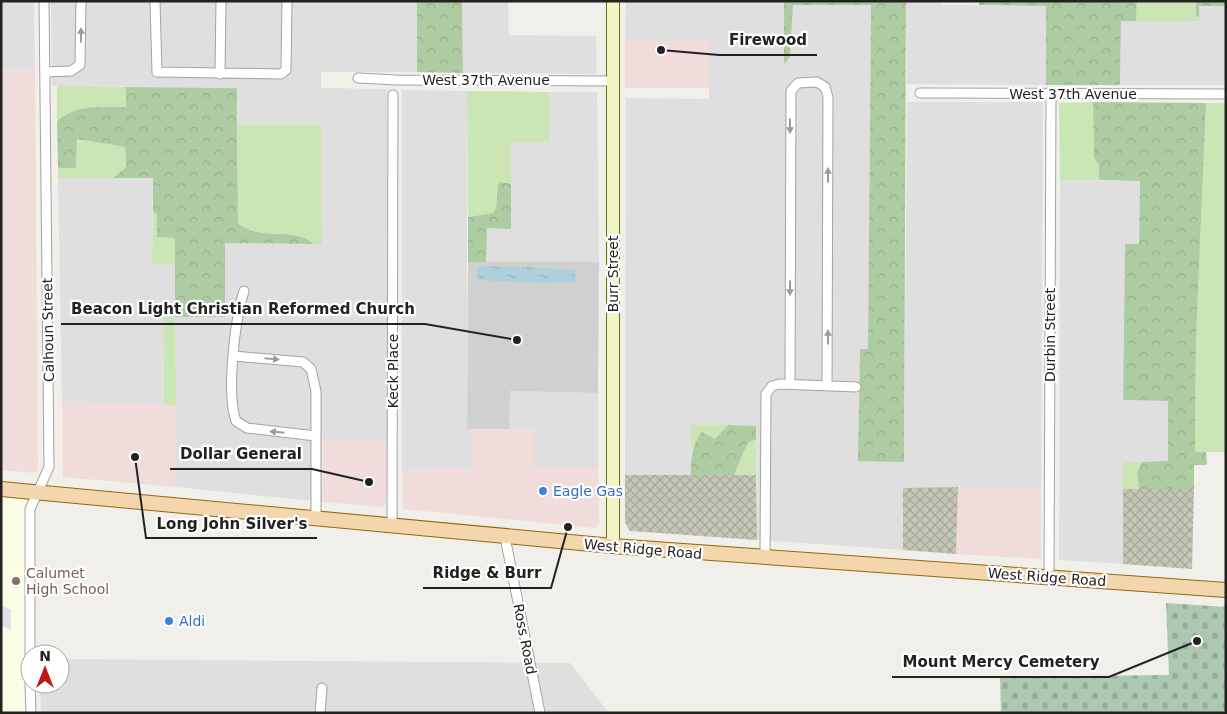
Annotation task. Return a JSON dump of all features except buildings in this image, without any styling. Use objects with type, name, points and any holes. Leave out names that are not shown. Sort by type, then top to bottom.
[{"type":"main road","name":"Burr Street","points":[[613,1],[613,546]]},
{"type":"main road","name":"West Ridge Road","points":[[1,489],[613,546],[1226,590]]},
{"type":"street","name":"Calhoun Street","points":[[30,644],[30,509],[49,467],[44,1]]},
{"type":"street","points":[[45,72],[71,71],[78,68],[81,58],[81,1]]},
{"type":"street","points":[[155,1],[156,72],[220,74],[284,73],[286,70],[287,1]]},
{"type":"street","points":[[220,74],[221,1]]},
{"type":"street","name":"West 37th Avenue","points":[[358,78],[396,80],[613,81]]},
{"type":"street","points":[[790,384],[791,91],[798,83],[815,82],[825,87],[828,97],[827,386]]},
{"type":"street","name":"West 37th Avenue","points":[[920,93],[1226,94]]},
{"type":"street","name":"Durbin Street","points":[[1049,577],[1051,94]]},
{"type":"street","name":"Keck Place","points":[[392,526],[393,95]]},
{"type":"street","points":[[244,291],[237,316],[234,356],[233,408],[238,424],[247,428],[316,436]]},
{"type":"street","points":[[234,356],[298,361],[309,365],[315,386],[316,518]]},
{"type":"street","points":[[765,558],[765,398],[772,386],[790,384],[856,387]]},
{"type":"street","name":"Ross Road","points":[[505,537],[540,713]]},
{"type":"street","points":[[320,713],[322,688]]},
{"type":"street","points":[[30,694],[30,713]]},
{"type":"shaded area","points":[[1,1],[34,1],[35,70],[1,69]]},
{"type":"shaded area","points":[[51,1],[417,1],[417,72],[321,72],[321,88],[387,89],[387,439],[322,439],[323,502],[176,487],[175,317],[163,317],[164,405],[62,402],[58,178],[153,178],[152,263],[175,264],[175,316],[225,317],[225,243],[322,244],[321,125],[238,125],[237,88],[52,86]]},
{"type":"shaded area","points":[[462,1],[508,1],[509,35],[596,36],[597,74],[463,73]]},
{"type":"shaded area","points":[[626,1],[784,1],[784,63],[790,57],[793,5],[871,5],[868,349],[860,349],[859,461],[904,461],[907,102],[1043,102],[1041,488],[903,488],[903,550],[757,540],[756,426],[691,425],[691,475],[625,475],[626,98],[709,99],[709,41],[625,41]]},
{"type":"shaded area","points":[[906,1],[941,1],[941,5],[1046,6],[1046,85],[907,84]]},
{"type":"shaded area","points":[[1199,6],[1226,6],[1226,85],[1120,85],[1121,21],[1198,21]]},
{"type":"shaded area","points":[[625,41],[709,41],[709,88],[625,88]]},
{"type":"shaded area","points":[[1,69],[35,70],[38,470],[34,473],[1,470]]},
{"type":"shaded area","points":[[402,90],[467,91],[467,428],[471,429],[471,469],[402,470]]},
{"type":"shaded area","points":[[549,92],[597,92],[599,262],[486,262],[486,228],[511,229],[511,142],[549,142]]},
{"type":"shaded area","points":[[1060,180],[1140,181],[1139,244],[1125,244],[1123,400],[1168,401],[1168,462],[1123,462],[1123,564],[1059,560]]},
{"type":"shaded area","points":[[468,262],[599,262],[598,393],[510,391],[509,429],[467,429]]},
{"type":"shaded area","points":[[509,391],[598,393],[598,467],[534,467],[509,429]]},
{"type":"shaded area","points":[[62,402],[176,405],[176,487],[63,477]]},
{"type":"shaded area","points":[[534,428],[534,467],[598,467],[599,522],[596,528],[403,509],[402,470],[471,469],[471,429]]},
{"type":"shaded area","points":[[323,439],[387,439],[386,503],[382,507],[323,502]]},
{"type":"shaded area","points":[[625,475],[756,475],[757,540],[630,531],[625,523]]},
{"type":"shaded area","points":[[958,487],[1041,488],[1041,559],[956,554]]},
{"type":"shaded area","points":[[958,487],[956,554],[903,550],[903,488]]},
{"type":"shaded area","name":"Calumet High School","points":[[1,488],[38,492],[30,509],[31,644],[20,644],[20,694],[31,694],[31,713],[1,713]]},
{"type":"shaded area","points":[[1123,489],[1194,489],[1192,569],[1123,564]]},
{"type":"shaded area","points":[[2,606],[11,610],[11,630],[2,626]]},
{"type":"shaded area","points":[[70,659],[570,663],[609,713],[41,713],[40,694],[70,694]]},
{"type":"green space","points":[[417,1],[462,1],[463,73],[417,72]]},
{"type":"green space","points":[[784,1],[906,1],[904,462],[858,461],[860,349],[868,349],[871,5],[793,5],[790,57],[784,64]]},
{"type":"green space","points":[[979,1],[1137,1],[1136,21],[1121,21],[1120,85],[1046,85],[1046,6],[979,5]]},
{"type":"green space","points":[[1137,1],[1196,1],[1196,15],[1199,21],[1136,21]]},
{"type":"green space","points":[[1196,1],[1226,1],[1226,6],[1199,6],[1199,18],[1196,15]]},
{"type":"green space","points":[[57,86],[126,87],[126,107],[80,109],[64,116],[57,122]]},
{"type":"green space","points":[[126,87],[237,88],[238,223],[256,232],[297,236],[314,244],[225,243],[225,317],[175,317],[175,238],[157,237],[157,215],[153,211],[153,178],[113,178],[126,167],[125,147],[77,139],[76,168],[58,168],[57,122],[64,116],[80,109],[126,107]]},
{"type":"green space","points":[[467,91],[549,92],[549,142],[511,142],[511,184],[501,182],[496,200],[496,208],[493,213],[468,217]]},
{"type":"green space","points":[[1093,102],[1094,158],[1099,165],[1099,180],[1060,180],[1059,103]]},
{"type":"green space","points":[[1093,102],[1206,103],[1196,339],[1195,452],[1206,452],[1207,465],[1194,465],[1194,489],[1139,489],[1137,473],[1142,462],[1168,461],[1168,401],[1123,400],[1125,244],[1139,244],[1140,181],[1099,180],[1099,165],[1094,158]]},
{"type":"green space","points":[[1206,103],[1226,103],[1226,452],[1195,452],[1196,339]]},
{"type":"green space","points":[[238,125],[321,125],[322,244],[314,244],[306,239],[287,234],[256,232],[246,229],[238,223]]},
{"type":"green space","points":[[77,139],[125,147],[126,167],[113,178],[58,178],[58,168],[76,168]]},
{"type":"green space","points":[[501,182],[511,184],[511,229],[487,228],[486,262],[468,262],[468,217],[493,213],[496,208],[498,184]]},
{"type":"green space","points":[[153,211],[175,238],[175,264],[152,264]]},
{"type":"green space","points":[[163,317],[175,317],[176,405],[164,405]]},
{"type":"green space","points":[[691,425],[728,425],[715,440],[697,439],[691,452]]},
{"type":"green space","points":[[728,425],[756,426],[756,440],[748,442],[734,475],[691,475],[692,452],[702,432],[715,439]]},
{"type":"green space","points":[[756,440],[756,475],[734,475],[748,442]]},
{"type":"green space","points":[[1123,462],[1142,462],[1137,473],[1139,489],[1123,489]]},
{"type":"green space","points":[[1166,603],[1226,607],[1226,713],[1001,713],[1000,677],[1169,675]]},
{"type":"water","points":[[527,264],[530,267],[575,270],[576,282],[541,283],[477,280],[478,266],[527,267]]},
{"type":"place","name":"Firewood","points":[[661,50]]},
{"type":"place","name":"Beacon Light Christian Reformed Church","points":[[517,340]]},
{"type":"place","name":"Long John Silver's","points":[[135,457]]},
{"type":"place","name":"Dollar General","points":[[369,482]]},
{"type":"place","name":"Eagle Gas","points":[[543,491]]},
{"type":"place","name":"Ridge & Burr","points":[[568,527]]},
{"type":"place","name":"Calumet High School","points":[[16,581]]},
{"type":"place","name":"Aldi","points":[[169,621]]},
{"type":"place","name":"Mount Mercy Cemetery","points":[[1197,641]]}]
